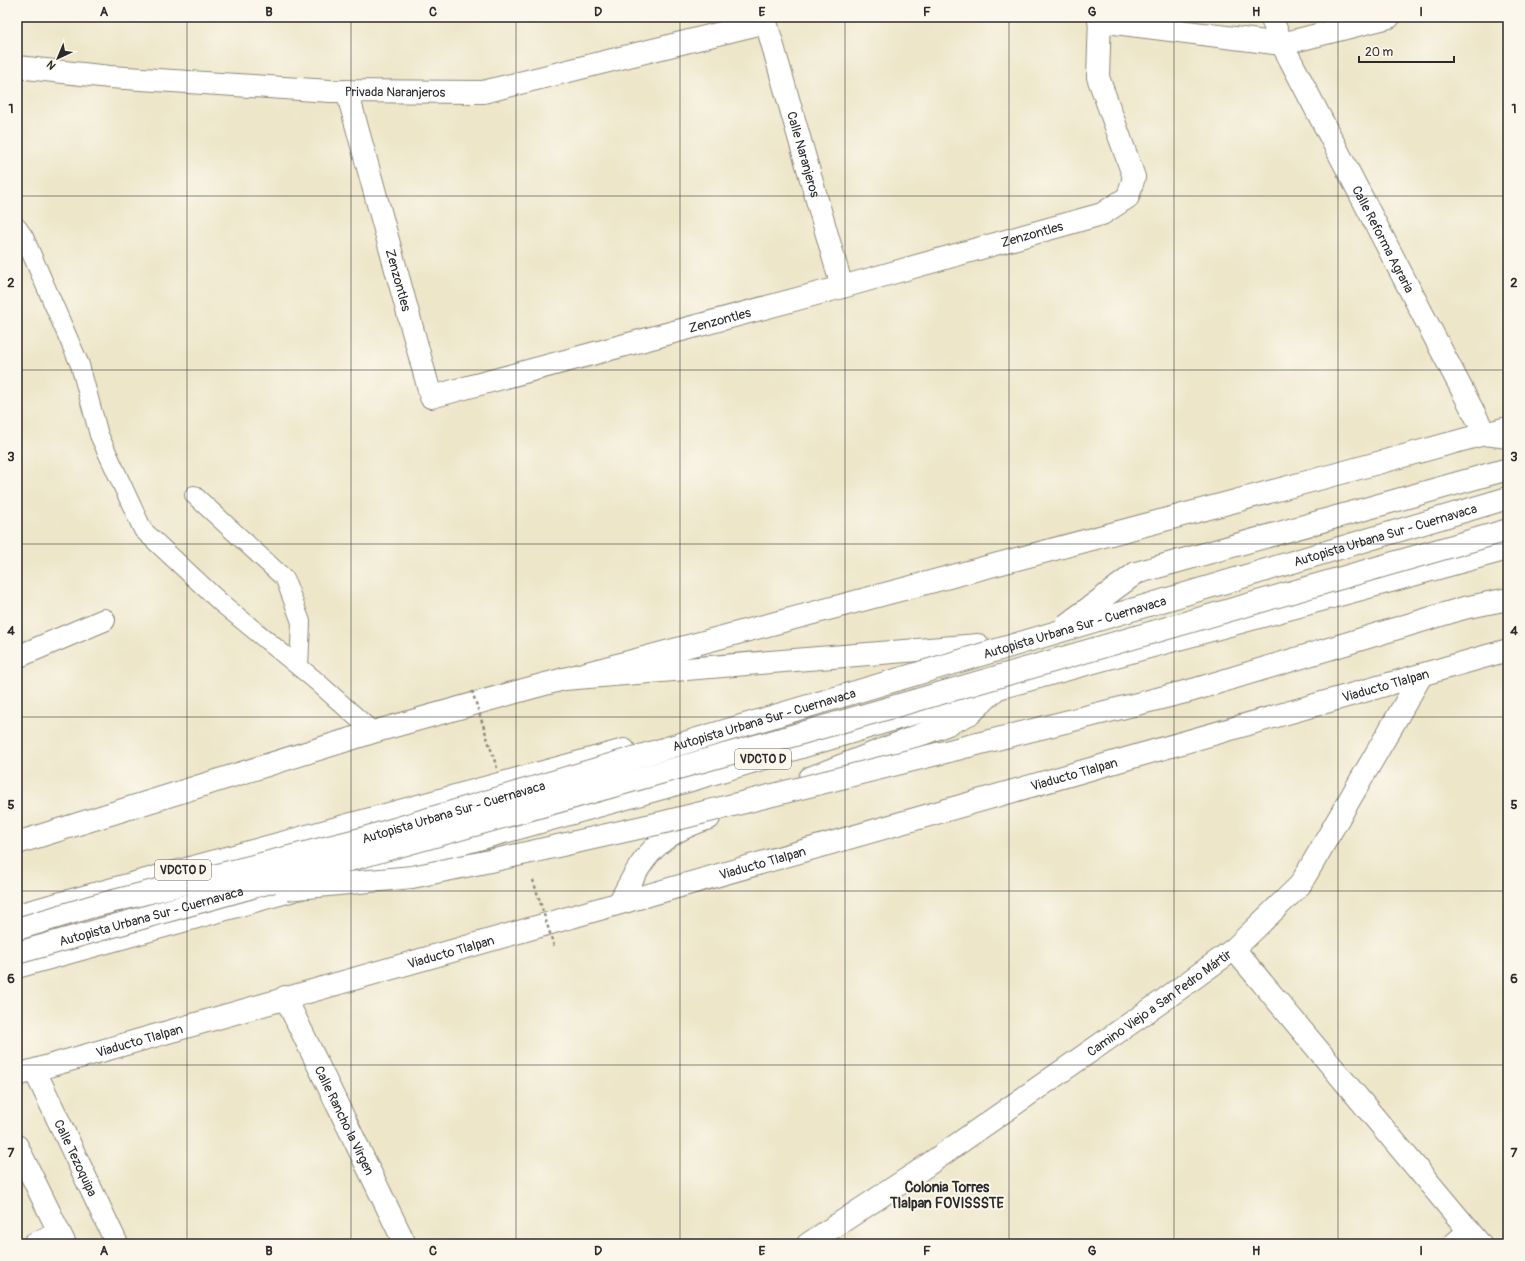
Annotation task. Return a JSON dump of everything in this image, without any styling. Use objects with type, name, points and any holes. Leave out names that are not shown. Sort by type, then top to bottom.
[{"type":"main road","name":"Calle Reforma Agraria","points":[[1271,17],[1282,44],[1485,434]]},
{"type":"main road","points":[[1100,19],[1282,44],[1389,17]]},
{"type":"main road","name":"Zenzontles","points":[[347,91],[431,397],[1102,214],[1128,197],[1134,177],[1098,77],[1100,19]]},
{"type":"main road","name":"Calle Naranjeros","points":[[766,22],[842,286]]},
{"type":"main road","name":"Privada Naranjeros","points":[[17,67],[110,77],[330,91],[483,92],[766,22]]},
{"type":"main road","points":[[17,843],[373,732],[564,679],[1508,427]]},
{"type":"main road","points":[[1485,434],[1508,437]]},
{"type":"main road","points":[[1053,634],[1136,574],[1508,469]]},
{"type":"main road","name":"Autopista Urbana Sur - Cuernavaca","points":[[17,929],[90,907],[361,839],[1508,498]]},
{"type":"main road","name":"VDCTO D","points":[[17,915],[678,735],[978,645],[1508,503]]},
{"type":"main road","name":"Autopista Urbana Sur - Cuernavaca","points":[[17,953],[1156,633],[1508,530]]},
{"type":"main road","name":"VDCTO D","points":[[17,967],[688,781],[995,689],[1508,549]]},
{"type":"main road","points":[[231,894],[412,877],[665,822],[1192,690],[1464,608],[1508,599]]},
{"type":"main road","points":[[17,657],[104,620]]},
{"type":"main road","points":[[564,679],[978,645]]},
{"type":"main road","name":"Viaducto Tlalpan","points":[[26,1073],[1508,650]]},
{"type":"main road","name":"Camino Viejo a San Pedro Mártir","points":[[808,1244],[916,1173],[1161,1002],[1234,949],[1300,885],[1421,676]]},
{"type":"main road","points":[[619,903],[641,864],[659,843],[686,826],[948,724],[971,713],[995,689]]},
{"type":"main road","points":[[1234,949],[1468,1240]]},
{"type":"main road","name":"Calle Rancho la Virgen","points":[[285,998],[405,1244]]},
{"type":"main road","name":"Calle Tezoquipa","points":[[26,1073],[117,1244]]},
{"type":"main road","points":[[17,1146],[62,1238],[34,1244]]},
{"type":"lane","points":[[17,227],[24,237],[80,365],[99,436],[143,530],[220,602],[299,667],[373,732]]},
{"type":"lane","points":[[194,495],[285,579],[301,622],[299,667]]},
{"type":"district","name":"Colonia Torres Tlalpan FOVISSSTE","points":[[947,1196]]}]
